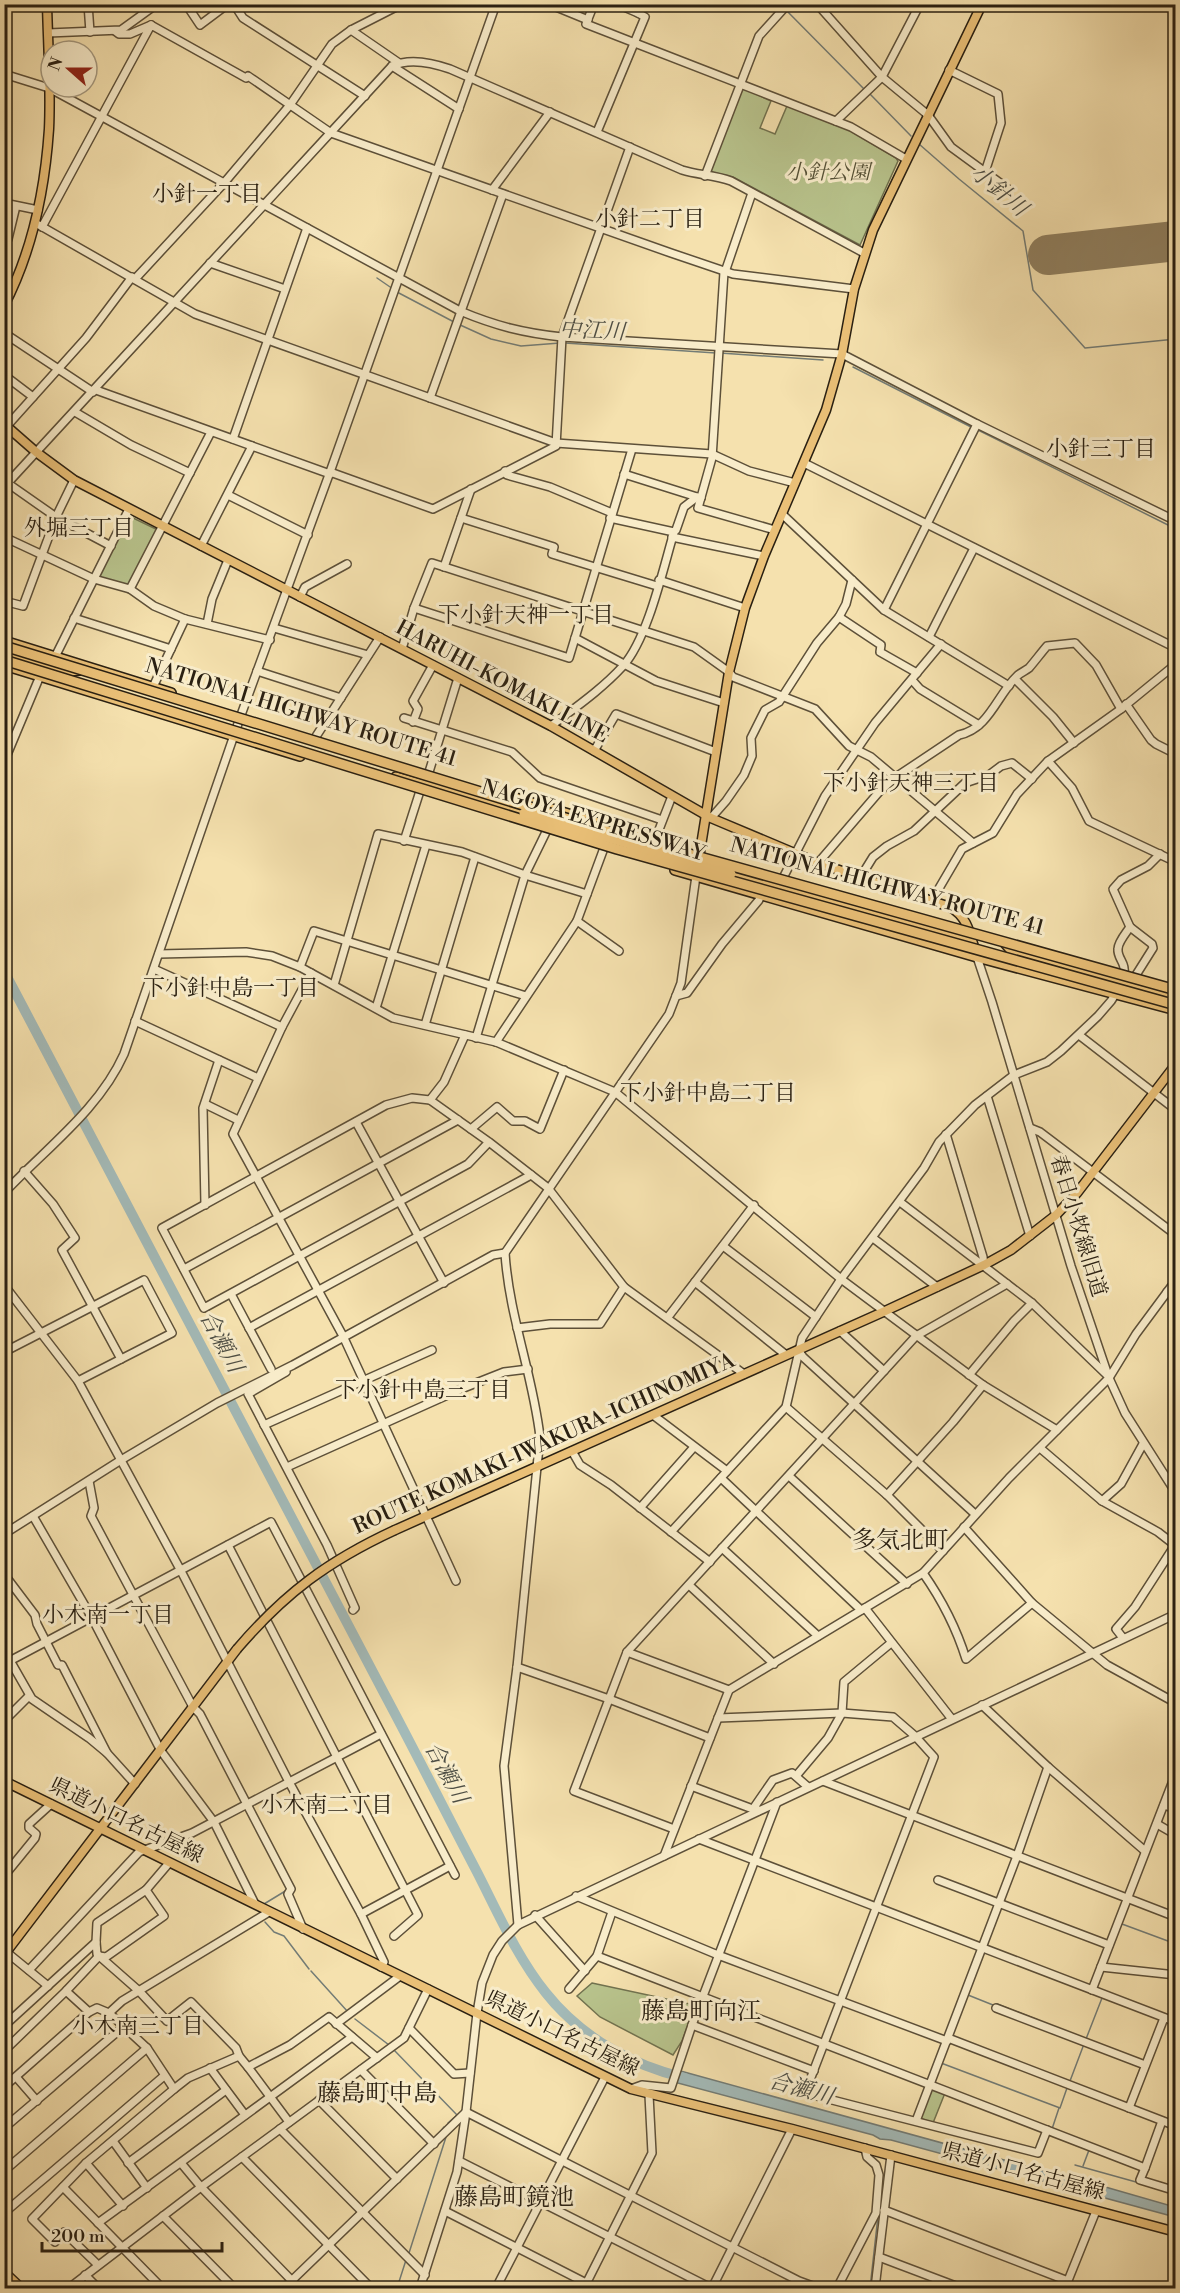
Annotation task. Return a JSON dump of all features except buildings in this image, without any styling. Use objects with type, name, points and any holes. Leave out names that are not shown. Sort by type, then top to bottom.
[{"type":"highway","name":"NATIONAL HIGHWAY ROUTE 41","points":[[4,644],[55,657],[700,854],[1174,985]]},
{"type":"highway","name":"NAGOYA EXPRESSWAY","points":[[4,644],[621,835],[1005,943],[1174,985]]},
{"type":"highway","points":[[4,652],[69,671],[82,670]]},
{"type":"highway","name":"NAGOYA EXPRESSWAY","points":[[4,660],[617,849],[1176,1005]]},
{"type":"highway","name":"NATIONAL HIGHWAY ROUTE 41","points":[[4,665],[696,876],[976,957],[1176,1010]]},
{"type":"highway","points":[[297,755],[331,758],[524,813],[833,904],[965,940],[970,947]]},
{"type":"highway","points":[[1005,943],[1012,951],[1176,997]]},
{"type":"main road","points":[[47,4],[48,39]]},
{"type":"main road","points":[[696,876],[709,817],[716,752],[729,672],[745,608],[764,556],[826,410],[842,354],[854,289],[864,253],[882,209],[982,4]]},
{"type":"main road","points":[[4,306],[38,225],[38,210],[46,162],[49,99]]},
{"type":"main road","name":"HARUHI-KOMAKI LINE","points":[[5,425],[74,480],[551,726],[709,817],[818,863],[950,907],[959,912],[968,928],[976,957]]},
{"type":"main road","name":"ROUTE KOMAKI-IWAKURA-ICHINOMIYA","points":[[5,1952],[237,1649],[262,1620],[296,1588],[355,1548],[984,1265],[1030,1236],[1056,1215],[1094,1173],[1176,1064]]},
{"type":"main road","name":"県道小口名古屋線","points":[[4,1781],[631,2089],[865,2148],[1176,2232]]},
{"type":"main road","points":[[4,2272],[21,2289]]},
{"type":"street","points":[[88,4],[90,32]]},
{"type":"street","points":[[48,33],[121,30],[157,4]]},
{"type":"street","points":[[186,4],[200,25],[228,4]]},
{"type":"street","points":[[234,4],[243,18],[365,96]]},
{"type":"street","points":[[5,425],[86,338],[134,278],[224,183],[290,105],[332,44],[351,30],[402,4]]},
{"type":"street","points":[[4,1193],[89,1107],[118,1067],[241,715],[308,535],[496,4]]},
{"type":"street","points":[[549,4],[588,20]]},
{"type":"street","points":[[594,4],[586,24],[851,127],[906,159]]},
{"type":"street","points":[[597,132],[645,17],[617,4]]},
{"type":"street","points":[[638,13],[639,4]]},
{"type":"street","points":[[817,4],[882,77],[928,114],[951,147],[986,170],[1007,188]]},
{"type":"street","points":[[836,121],[882,77],[920,4]]},
{"type":"street","points":[[705,176],[759,36],[786,7]]},
{"type":"street","points":[[115,31],[119,34],[130,34],[151,25]]},
{"type":"street","points":[[151,25],[246,78],[248,76],[331,133],[724,272],[854,289]]},
{"type":"street","points":[[151,25],[38,225],[195,314],[556,443],[712,454],[749,471],[795,483]]},
{"type":"street","points":[[351,30],[459,109]]},
{"type":"street","points":[[111,546],[56,517],[5,484],[396,65],[438,65],[682,170],[731,181],[864,253]]},
{"type":"street","points":[[949,70],[998,94],[1001,123],[986,170]]},
{"type":"street","points":[[4,74],[39,85]]},
{"type":"street","points":[[69,99],[460,314],[507,329],[562,341],[719,351],[842,354],[976,427],[1176,521]]},
{"type":"street","points":[[492,190],[550,112]]},
{"type":"street","points":[[4,333],[94,391],[433,509],[556,446],[562,341],[630,147]]},
{"type":"street","points":[[752,193],[724,272],[712,454],[698,508],[775,530]]},
{"type":"street","points":[[430,398],[503,194]]},
{"type":"street","points":[[4,203],[38,210]]},
{"type":"street","points":[[4,246],[8,239],[16,206]]},
{"type":"street","points":[[233,439],[307,228]]},
{"type":"street","points":[[210,263],[285,289]]},
{"type":"street","points":[[4,375],[33,397]]},
{"type":"street","points":[[75,411],[131,445],[190,473]]},
{"type":"street","points":[[884,610],[976,427]]},
{"type":"street","points":[[130,589],[211,432]]},
{"type":"street","points":[[201,546],[252,446]]},
{"type":"street","points":[[414,608],[569,658],[632,449]]},
{"type":"street","points":[[804,463],[1176,648]]},
{"type":"street","points":[[506,471],[507,475],[550,487],[611,515],[673,534],[764,556]]},
{"type":"street","points":[[624,474],[699,497]]},
{"type":"street","points":[[4,601],[23,606],[56,517],[74,480]]},
{"type":"street","points":[[444,567],[471,489]]},
{"type":"street","points":[[228,495],[308,535]]},
{"type":"street","points":[[551,726],[601,688],[624,664],[643,631],[673,534],[684,507],[699,497]]},
{"type":"street","points":[[55,657],[129,509]]},
{"type":"street","points":[[782,514],[884,610],[1009,686]]},
{"type":"street","points":[[461,518],[554,547],[552,554],[745,608]]},
{"type":"street","points":[[4,537],[94,579],[130,589],[154,606],[184,619],[270,640]]},
{"type":"street","points":[[929,637],[974,548]]},
{"type":"street","points":[[207,624],[212,599],[228,560]]},
{"type":"street","points":[[402,649],[414,608],[432,563],[694,647],[733,677],[815,709],[849,746],[858,749],[896,777],[935,813],[973,843]]},
{"type":"street","points":[[300,597],[305,587],[347,564]]},
{"type":"street","points":[[709,817],[726,801],[744,775],[752,756],[751,738],[765,710],[779,702],[817,643],[839,617],[846,604],[852,580]]},
{"type":"street","points":[[839,617],[881,645],[880,652],[917,673]]},
{"type":"street","points":[[74,618],[171,649]]},
{"type":"street","points":[[153,687],[184,619]]},
{"type":"street","points":[[274,628],[368,655]]},
{"type":"street","points":[[315,738],[380,638]]},
{"type":"street","points":[[575,638],[656,681],[724,703]]},
{"type":"street","points":[[818,863],[879,792],[896,777],[959,735],[970,733],[979,725],[994,709],[1015,679],[1027,670],[1047,646],[1075,643],[1096,665],[1124,707],[1151,740],[1176,754]]},
{"type":"street","points":[[783,878],[797,855],[816,812],[875,723],[941,644]]},
{"type":"street","points":[[931,902],[962,849],[993,833],[1017,794],[1048,761],[1124,707],[1176,663]]},
{"type":"street","points":[[413,722],[418,709],[413,701],[433,665]]},
{"type":"street","points":[[257,671],[341,698]]},
{"type":"street","points":[[4,762],[40,676]]},
{"type":"street","points":[[429,772],[458,678]]},
{"type":"street","points":[[1015,679],[1053,717],[1074,743]]},
{"type":"street","points":[[912,680],[920,689],[979,725]]},
{"type":"street","points":[[594,751],[616,714],[716,752]]},
{"type":"street","points":[[404,718],[512,752],[540,778],[662,820]]},
{"type":"street","points":[[1048,761],[1072,788],[1089,821],[1176,862]]},
{"type":"street","points":[[860,878],[866,864],[873,857],[914,831],[965,783],[989,775],[1001,766],[1012,763],[1032,779]]},
{"type":"street","points":[[404,840],[420,791]]},
{"type":"street","points":[[655,840],[672,796]]},
{"type":"street","points":[[477,1038],[525,875],[547,830]]},
{"type":"street","points":[[334,986],[378,834],[462,852],[587,894]]},
{"type":"street","points":[[376,1008],[426,845]]},
{"type":"street","points":[[496,1042],[577,921],[604,848]]},
{"type":"street","points":[[1136,975],[1153,948],[1152,944],[1130,927],[1113,889],[1121,880],[1148,866],[1160,854]]},
{"type":"street","points":[[425,1025],[475,857]]},
{"type":"street","points":[[518,1925],[504,1766],[517,1667],[540,1437],[537,1407],[517,1328],[505,1253],[669,1014],[681,982],[696,876]]},
{"type":"street","points":[[676,996],[687,993],[722,944],[759,900],[761,894]]},
{"type":"street","points":[[577,921],[619,951]]},
{"type":"street","points":[[1124,972],[1125,966],[1118,952],[1118,946],[1130,927]]},
{"type":"street","points":[[300,967],[314,931],[526,996]]},
{"type":"street","points":[[159,954],[246,952],[272,956],[300,967],[393,1018],[496,1042],[615,1092],[883,1312],[982,1385],[1057,1430]]},
{"type":"street","name":"春日小牧線旧道","points":[[976,957],[1014,1074],[1071,1266],[1109,1378],[1125,1413],[1143,1444],[1175,1489]]},
{"type":"street","points":[[154,969],[282,1027]]},
{"type":"street","points":[[311,973],[282,1027],[233,1134],[343,1336],[456,1581]]},
{"type":"street","points":[[671,1532],[786,1407],[802,1338],[841,1279],[900,1202],[946,1134],[1014,1074],[1047,1062],[1112,1001],[1116,993]]},
{"type":"street","points":[[135,1021],[258,1078]]},
{"type":"street","points":[[430,1100],[444,1082],[465,1035]]},
{"type":"street","points":[[1078,1035],[1176,1110]]},
{"type":"street","points":[[205,1205],[203,1108],[219,1060]]},
{"type":"street","points":[[471,1129],[496,1107],[513,1121],[525,1121],[540,1129],[564,1070]]},
{"type":"street","points":[[987,1096],[1030,1236]]},
{"type":"street","points":[[489,1142],[468,1164],[204,1308],[162,1228],[386,1105],[412,1098],[430,1100],[489,1142],[548,1188],[624,1287],[744,1374]]},
{"type":"street","points":[[205,1104],[238,1120]]},
{"type":"street","points":[[184,1269],[458,1120]]},
{"type":"street","points":[[356,1122],[444,1282]]},
{"type":"street","points":[[1030,1128],[1040,1132],[1176,1235]]},
{"type":"street","points":[[946,1134],[984,1265]]},
{"type":"street","points":[[24,1171],[53,1204],[75,1238],[62,1250],[121,1359]]},
{"type":"street","points":[[249,1328],[531,1175]]},
{"type":"street","points":[[900,1202],[1032,1303],[1109,1378]]},
{"type":"street","points":[[668,1317],[754,1205]]},
{"type":"street","points":[[873,1238],[937,1287]]},
{"type":"street","points":[[723,1246],[816,1317]]},
{"type":"street","points":[[4,1534],[218,1402],[293,1365],[493,1255],[505,1253]]},
{"type":"street","points":[[4,1352],[144,1280],[172,1333],[78,1381]]},
{"type":"street","points":[[664,1856],[729,1690],[923,1573],[975,1514],[1057,1430],[1081,1409],[1109,1378],[1136,1334],[1176,1280]]},
{"type":"street","points":[[695,1282],[786,1355]]},
{"type":"street","points":[[674,1829],[574,1791],[627,1652],[916,1336],[1007,1284]]},
{"type":"street","points":[[4,1285],[78,1381],[181,1571],[289,1782],[361,1914],[384,1962],[381,1967]]},
{"type":"street","points":[[517,1328],[550,1324],[600,1324],[624,1287]]},
{"type":"street","points":[[1167,1292],[1176,1300]]},
{"type":"street","points":[[231,1294],[271,1369]]},
{"type":"street","points":[[969,1375],[1032,1303]]},
{"type":"street","points":[[840,1331],[884,1371]]},
{"type":"street","points":[[264,1425],[432,1350]]},
{"type":"street","points":[[798,1350],[975,1514]]},
{"type":"street","points":[[293,1365],[292,1369],[248,1394],[327,1545],[355,1608],[353,1610]]},
{"type":"street","points":[[287,1467],[504,1372],[528,1369]]},
{"type":"street","points":[[886,1495],[918,1462],[982,1385]]},
{"type":"street","points":[[786,1407],[886,1495],[943,1551]]},
{"type":"street","points":[[653,1415],[727,1471]]},
{"type":"street","points":[[1102,1501],[1120,1484],[1143,1444]]},
{"type":"street","points":[[640,1508],[694,1447]]},
{"type":"street","points":[[1040,1448],[1102,1501],[1158,1532],[1175,1545],[1135,1607],[1116,1629],[1123,1638]]},
{"type":"street","points":[[572,1451],[580,1465],[611,1485],[710,1562]]},
{"type":"street","points":[[789,1476],[907,1584]]},
{"type":"street","points":[[720,1478],[863,1609],[951,1718]]},
{"type":"street","points":[[89,1481],[94,1508],[91,1516],[248,1804],[291,1889],[288,1894],[303,1929]]},
{"type":"street","points":[[33,1516],[92,1618],[161,1751],[214,1822],[255,1905]]},
{"type":"street","points":[[7,1662],[271,1522],[455,1875]]},
{"type":"street","points":[[964,1527],[1032,1603],[1107,1665],[1123,1676],[1176,1703]]},
{"type":"street","points":[[228,1545],[418,1916],[394,1936]]},
{"type":"street","points":[[722,1548],[818,1636]]},
{"type":"street","points":[[923,1573],[942,1601],[959,1636],[966,1659],[1032,1603]]},
{"type":"street","points":[[4,1574],[35,1615],[46,1642],[58,1665],[62,1665],[107,1753]]},
{"type":"street","points":[[689,1585],[774,1664]]},
{"type":"street","points":[[420,2289],[459,2161],[477,2013],[487,1968],[502,1941],[518,1925],[951,1718],[1176,1614]]},
{"type":"street","points":[[796,1776],[828,1738],[842,1713],[844,1682],[891,1643]]},
{"type":"street","points":[[4,1650],[7,1662],[29,1696],[89,1738],[107,1753],[135,1784]]},
{"type":"street","points":[[627,1652],[729,1690]]},
{"type":"street","points":[[517,1667],[710,1738]]},
{"type":"street","points":[[4,1721],[29,1696]]},
{"type":"street","points":[[982,1704],[1048,1767],[1145,1851]]},
{"type":"street","points":[[718,1718],[842,1713],[893,1717],[934,1757],[806,2093],[1038,2154],[1047,2130]]},
{"type":"street","points":[[29,1971],[139,1852],[192,1833],[381,1734]]},
{"type":"street","points":[[916,2121],[1017,1856],[1048,1767]]},
{"type":"street","points":[[758,1811],[755,1806],[773,1780],[792,1773],[808,1787]]},
{"type":"street","points":[[1092,1990],[1176,1773]]},
{"type":"street","points":[[823,1781],[1176,1917]]},
{"type":"street","points":[[691,1786],[758,1811]]},
{"type":"street","points":[[631,2089],[642,2085],[671,2088],[702,1996],[777,1802]]},
{"type":"street","points":[[4,1876],[35,1838],[36,1834],[29,1828],[29,1824],[51,1804]]},
{"type":"street","points":[[1164,1805],[1176,1809]]},
{"type":"street","points":[[1157,1824],[1176,1835]]},
{"type":"street","points":[[699,1839],[1176,2022]]},
{"type":"street","points":[[169,1863],[146,1890],[97,1923],[96,1942],[99,1956],[139,1991],[167,2021],[191,2002],[236,2048],[239,2056],[289,2122]]},
{"type":"street","points":[[361,1914],[450,1866]]},
{"type":"street","points":[[938,1880],[1109,1945]]},
{"type":"street","points":[[99,1956],[106,1957],[164,1916],[146,1890]]},
{"type":"street","points":[[576,1896],[718,1955],[1176,2126]]},
{"type":"street","points":[[109,2013],[122,2001],[269,1912]]},
{"type":"street","points":[[569,1989],[597,1956],[612,1912]]},
{"type":"street","points":[[535,1916],[585,1971]]},
{"type":"street","points":[[4,2026],[96,1942]]},
{"type":"street","points":[[5,1952],[48,1986]]},
{"type":"street","points":[[4,2050],[99,1956]]},
{"type":"street","points":[[597,1956],[1144,2168]]},
{"type":"street","points":[[1101,1966],[1176,1975]]},
{"type":"street","points":[[336,2024],[400,1976]]},
{"type":"street","points":[[69,2289],[122,2246],[404,2038],[428,1989]]},
{"type":"street","points":[[66,1991],[88,2012]]},
{"type":"street","points":[[6,2082],[17,2078],[88,2012],[97,2008],[109,2013],[147,2048],[174,2089]]},
{"type":"street","points":[[996,2008],[1145,2065]]},
{"type":"street","points":[[248,2067],[290,2045],[329,2017],[377,2058]]},
{"type":"street","points":[[1129,2108],[1164,2018]]},
{"type":"street","points":[[692,2025],[814,2072]]},
{"type":"street","points":[[4,2128],[123,2027]]},
{"type":"street","points":[[409,2028],[454,2074],[470,2073]]},
{"type":"street","points":[[98,2223],[352,2037]]},
{"type":"street","points":[[4,2171],[147,2048]]},
{"type":"street","points":[[98,2265],[64,2232],[54,2242],[32,2219],[86,2163],[174,2089],[188,2078],[239,2056]]},
{"type":"street","points":[[210,2068],[245,2115]]},
{"type":"street","points":[[361,2070],[434,2144]]},
{"type":"street","points":[[6,2210],[164,2076]]},
{"type":"street","points":[[496,2289],[605,2077]]},
{"type":"street","points":[[17,2078],[37,2101]]},
{"type":"street","points":[[128,2163],[226,2090]]},
{"type":"street","points":[[585,2286],[652,2153],[650,2095]]},
{"type":"street","points":[[319,2100],[397,2180]]},
{"type":"street","points":[[284,2289],[466,2112]]},
{"type":"street","points":[[466,2112],[818,2289]]},
{"type":"street","points":[[1162,2121],[1140,2181],[1176,2191]]},
{"type":"street","points":[[280,2129],[424,2275]]},
{"type":"street","points":[[459,2161],[711,2289],[792,2129]]},
{"type":"street","points":[[113,2141],[147,2188]]},
{"type":"street","points":[[837,2289],[876,2213],[879,2175],[876,2165],[867,2157],[865,2148]]},
{"type":"street","points":[[875,2289],[891,2155]]},
{"type":"street","points":[[242,2157],[371,2289]]},
{"type":"street","points":[[86,2163],[123,2206]]},
{"type":"street","points":[[181,2163],[298,2289]]},
{"type":"street","points":[[63,2187],[162,2289]]},
{"type":"street","points":[[884,2210],[1068,2281]]},
{"type":"street","points":[[445,2211],[585,2286],[596,2289]]},
{"type":"street","points":[[1065,2289],[1096,2211]]},
{"type":"street","points":[[163,2216],[234,2289]]},
{"type":"street","points":[[879,2257],[961,2289]]},
{"type":"street","points":[[85,2275],[98,2289]]},
{"type":"green space","name":"小針公園","points":[[743,88],[771,101],[760,128],[775,134],[787,106],[849,130],[896,158],[898,161],[860,245],[733,177],[711,172],[710,167]]},
{"type":"green space","points":[[129,516],[158,530],[128,585],[100,578],[99,575]]},
{"type":"green space","points":[[592,1983],[690,2004],[688,2010],[693,2012],[682,2041],[673,2055],[600,2017],[577,1996]]},
{"type":"green space","points":[[931,2088],[945,2093],[933,2123],[920,2118]]},
{"type":"water","points":[[677,2070],[1073,2179],[1084,2179],[1175,2207],[1175,2217],[674,2082]]},
{"type":"waterway","name":"小針川","points":[[250,10],[259,4]]},
{"type":"waterway","name":"小針川","points":[[785,9],[864,89]]},
{"type":"waterway","name":"小針川","points":[[870,94],[911,136]]},
{"type":"waterway","name":"小針川","points":[[919,144],[1023,231],[1033,290],[1085,348],[1176,339]]},
{"type":"waterway","name":"中江川","points":[[377,278],[393,289]]},
{"type":"waterway","name":"中江川","points":[[397,292],[454,322]]},
{"type":"waterway","name":"中江川","points":[[458,324],[491,339],[521,346],[560,343]]},
{"type":"waterway","name":"中江川","points":[[565,343],[716,353]]},
{"type":"waterway","name":"中江川","points":[[720,353],[823,360]]},
{"type":"waterway","name":"中江川","points":[[853,367],[973,428]]},
{"type":"waterway","name":"中江川","points":[[978,430],[1176,529]]},
{"type":"waterway","name":"合瀬川","points":[[4,971],[526,1965],[560,2009],[591,2036],[627,2057],[685,2078]]},
{"type":"waterway","points":[[96,1517],[109,1543]]},
{"type":"waterway","points":[[259,1902],[264,1904],[287,1890]]},
{"type":"waterway","points":[[265,1922],[274,1932],[284,1936],[309,1969]]},
{"type":"waterway","points":[[1122,1924],[1176,1944]]},
{"type":"waterway","points":[[311,1971],[348,2012]]},
{"type":"waterway","points":[[968,1995],[993,2005]]},
{"type":"waterway","points":[[1084,2038],[1086,2039],[1102,1998]]},
{"type":"waterway","points":[[997,2004],[1038,2020]]},
{"type":"waterway","points":[[355,2019],[389,2045]]},
{"type":"waterway","points":[[1070,2081],[1084,2044]]},
{"type":"waterway","points":[[394,2050],[457,2115],[448,2123]]},
{"type":"waterway","points":[[941,2063],[1060,2108],[1067,2088]]},
{"type":"waterway","points":[[1052,2129],[1059,2108]]},
{"type":"waterway","points":[[441,2131],[444,2127]]},
{"type":"waterway","points":[[409,2253],[446,2137]]},
{"type":"waterway","points":[[1083,2166],[1089,2150]]},
{"type":"waterway","points":[[862,2154],[873,2168]]},
{"type":"waterway","points":[[871,2155],[881,2171],[880,2200]]},
{"type":"waterway","points":[[1075,2165],[1136,2182]]},
{"type":"waterway","points":[[870,2288],[878,2216]]},
{"type":"waterway","points":[[397,2288],[406,2260]]},
{"type":"runway","points":[[1048,255],[1176,241]]},
{"type":"district","name":"小針一丁目","points":[[207,194]]},
{"type":"district","name":"小針二丁目","points":[[650,219]]},
{"type":"district","name":"小針三丁目","points":[[1101,449]]},
{"type":"district","name":"外堀三丁目","points":[[79,528]]},
{"type":"district","name":"下小針天神一丁目","points":[[526,615]]},
{"type":"district","name":"下小針天神三丁目","points":[[911,783]]},
{"type":"district","name":"下小針中島一丁目","points":[[231,988]]},
{"type":"district","name":"下小針中島二丁目","points":[[708,1093]]},
{"type":"district","name":"下小針中島三丁目","points":[[423,1390]]},
{"type":"district","name":"多気北町","points":[[900,1541]]},
{"type":"district","name":"小木南一丁目","points":[[108,1615]]},
{"type":"district","name":"小木南二丁目","points":[[327,1805]]},
{"type":"district","name":"藤島町向江","points":[[701,2012]]},
{"type":"district","name":"小木南三丁目","points":[[138,2026]]},
{"type":"district","name":"藤島町中島","points":[[377,2094]]},
{"type":"district","name":"藤島町鏡池","points":[[514,2198]]}]
